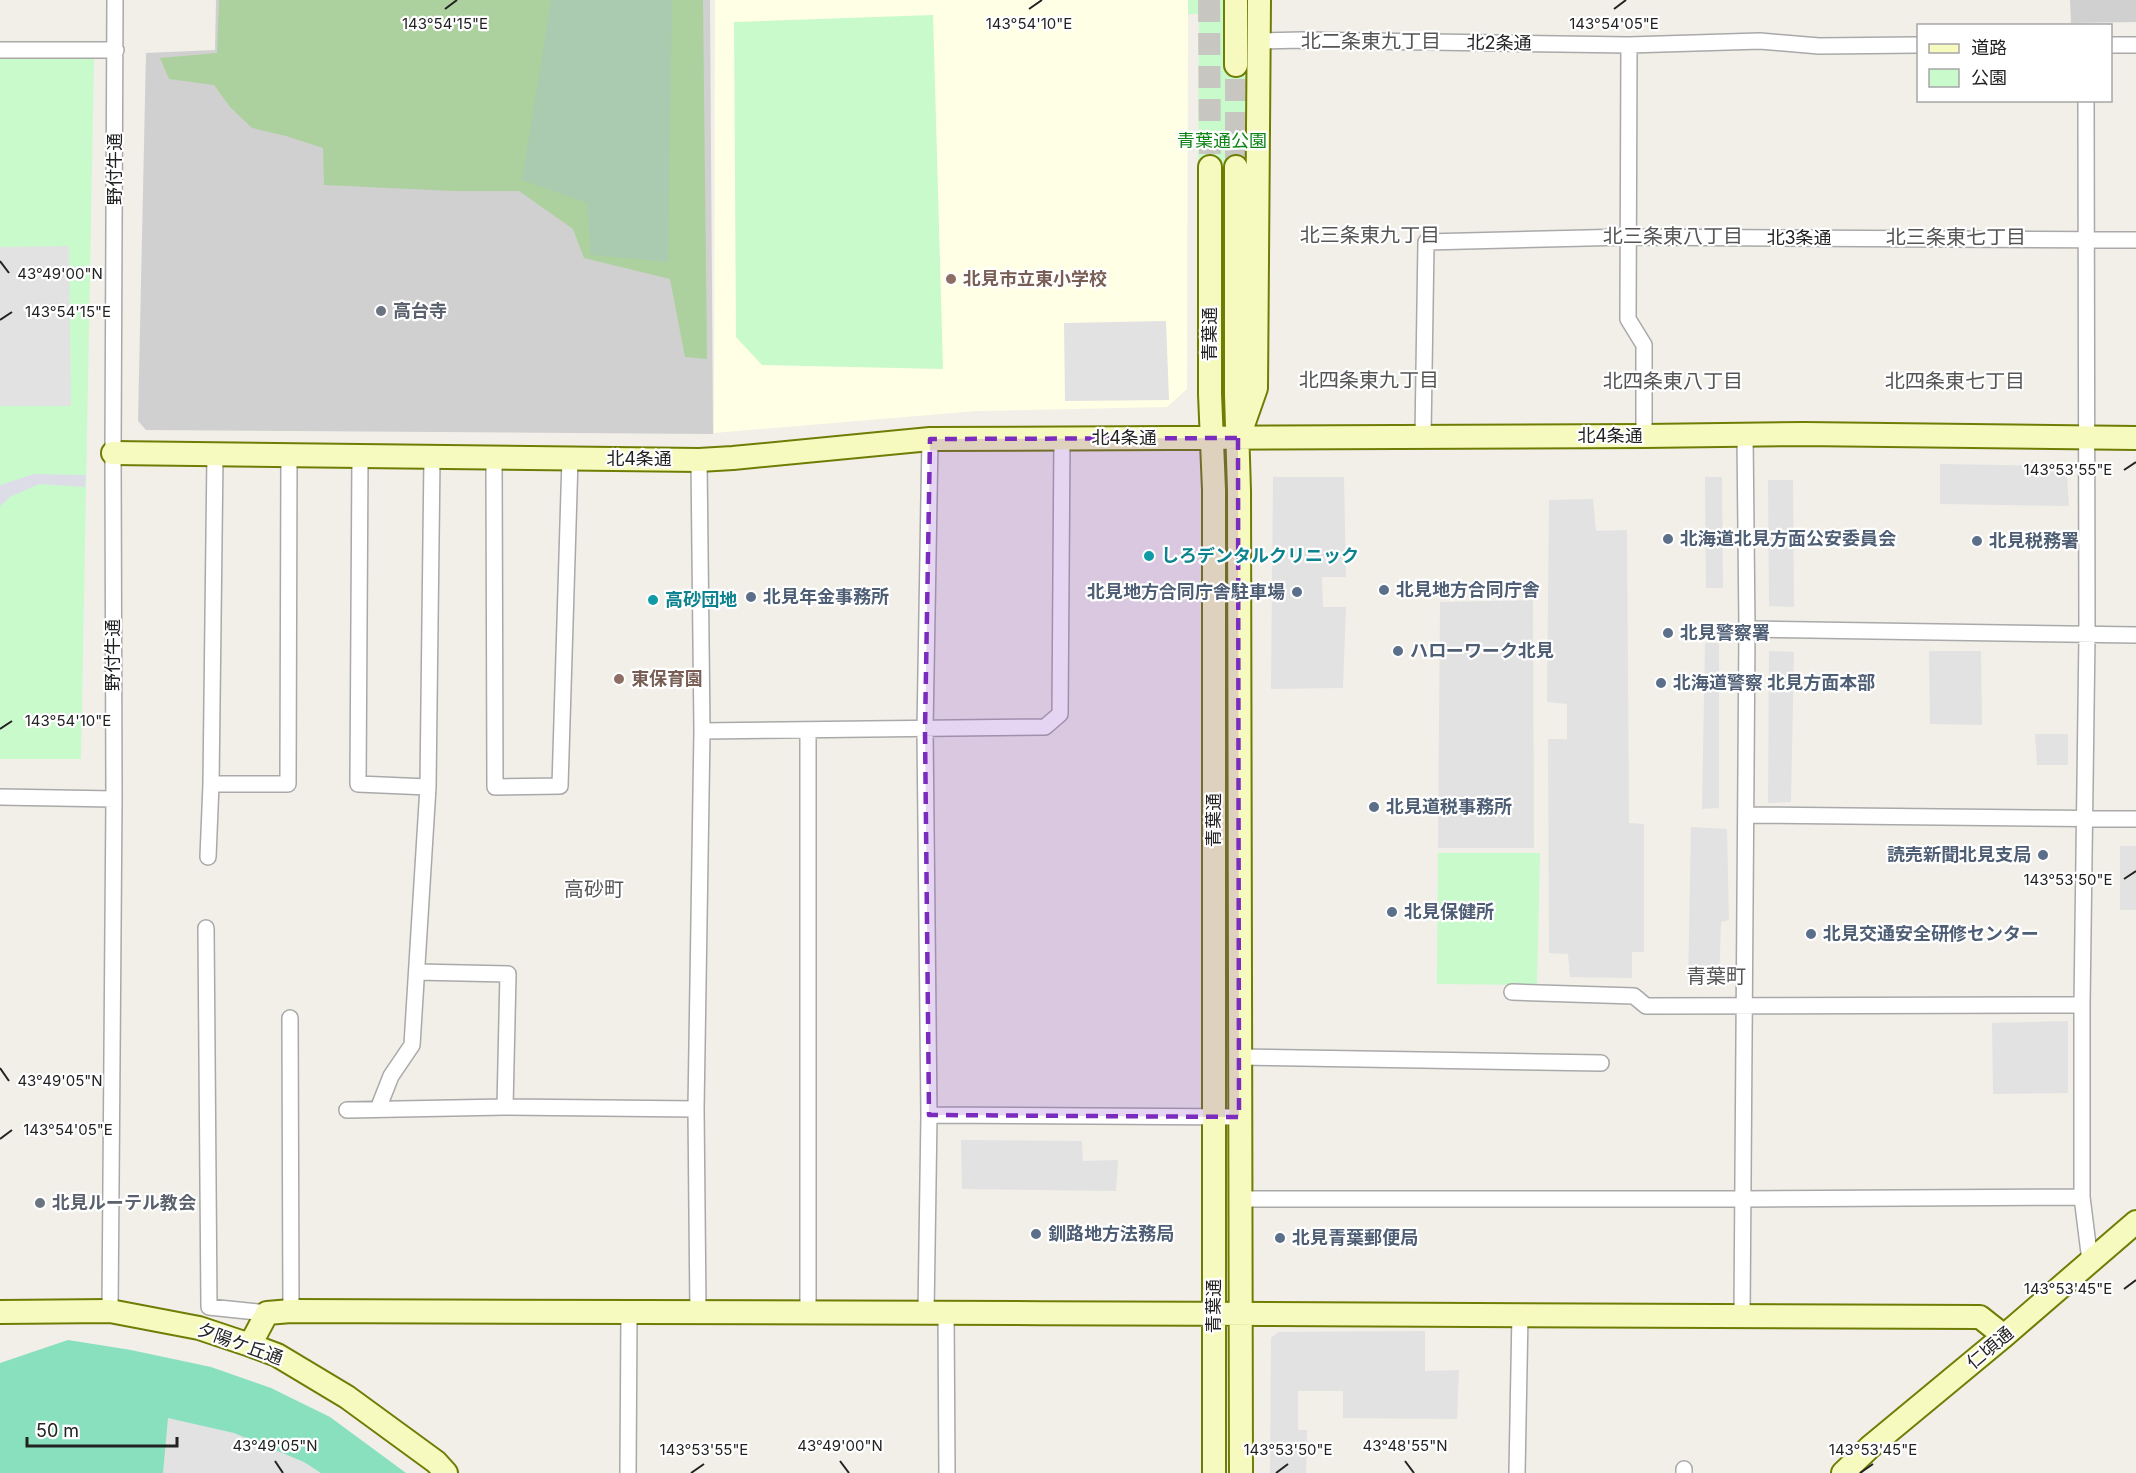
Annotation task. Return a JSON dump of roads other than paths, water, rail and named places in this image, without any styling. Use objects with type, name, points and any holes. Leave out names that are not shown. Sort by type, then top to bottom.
[{"type":"street","name":"野付牛通","points":[[110,1311],[114,799],[112,453],[116,0]]},
{"type":"street","points":[[1236,0],[1236,64]]},
{"type":"street","points":[[1238,438],[1256,388],[1258,0]]},
{"type":"street","name":"北2条通","points":[[1259,41],[1629,45],[1760,41],[1819,46],[1917,45]]},
{"type":"street","points":[[1629,45],[1628,320],[1644,345],[1644,436]]},
{"type":"street","points":[[2112,45],[2136,45]]},
{"type":"street","points":[[0,50],[116,50]]},
{"type":"street","points":[[2086,102],[2087,635],[2082,1197],[2090,1261]]},
{"type":"street","name":"青葉通","points":[[1210,166],[1210,394],[1214,490],[1214,1473]]},
{"type":"street","name":"青葉通","points":[[1236,167],[1240,1473]]},
{"type":"street","name":"北3条通","points":[[1423,436],[1425,242],[1628,237],[2136,240]]},
{"type":"street","name":"北4条通","points":[[112,453],[289,454],[360,458],[699,460],[930,439],[1804,434],[2136,438]]},
{"type":"street","points":[[1742,1315],[1747,629],[1745,435]]},
{"type":"street","points":[[930,439],[926,730],[929,1114],[936,1313],[947,1473]]},
{"type":"street","points":[[702,731],[1045,728],[1060,714],[1062,439]]},
{"type":"street","points":[[211,784],[288,783],[289,454]]},
{"type":"street","points":[[208,857],[215,455]]},
{"type":"street","points":[[360,458],[358,784],[428,786]]},
{"type":"street","points":[[378,1108],[392,1076],[412,1045],[428,786],[432,458]]},
{"type":"street","points":[[494,459],[495,787],[560,786],[570,459]]},
{"type":"street","points":[[698,1312],[696,1109],[702,731],[699,460]]},
{"type":"street","points":[[1747,629],[2136,635]]},
{"type":"street","points":[[808,730],[808,1313]]},
{"type":"street","points":[[0,797],[114,799]]},
{"type":"street","points":[[1746,815],[2136,819]]},
{"type":"street","points":[[206,928],[209,1307],[267,1313],[291,1311],[629,1314],[1240,1312],[1980,1317],[2004,1336]]},
{"type":"street","points":[[417,972],[508,974],[505,1107]]},
{"type":"street","points":[[1512,992],[1634,996],[1646,1006],[2082,1005]]},
{"type":"street","points":[[290,1018],[291,1311]]},
{"type":"street","points":[[1240,1056],[1601,1063]]},
{"type":"street","points":[[347,1110],[505,1107],[696,1109]]},
{"type":"street","points":[[929,1114],[1239,1117]]},
{"type":"street","points":[[1239,1199],[2082,1197]]},
{"type":"street","name":"仁頃通","points":[[1843,1473],[1870,1447],[2136,1222]]},
{"type":"street","name":"夕陽ケ丘通","points":[[0,1312],[110,1311],[199,1328],[250,1345],[277,1355],[347,1397],[436,1462],[446,1473]]},
{"type":"street","points":[[250,1345],[267,1313]]},
{"type":"street","points":[[628,1473],[629,1314]]},
{"type":"street","points":[[1517,1473],[1520,1314]]},
{"type":"tunnel","points":[[1209,0],[1210,167]]},
{"type":"tunnel","points":[[1236,65],[1236,167]]},
{"type":"place","name":"北見市立東小学校","points":[[951,279]]},
{"type":"place","name":"高台寺","points":[[381,311]]},
{"type":"place","name":"北海道北見方面公安委員会","points":[[1668,539]]},
{"type":"place","name":"北見税務署","points":[[1977,541]]},
{"type":"place","name":"しろデンタルクリニック","points":[[1149,556]]},
{"type":"place","name":"北見地方合同庁舎","points":[[1384,590]]},
{"type":"place","name":"北見地方合同庁舎駐車場","points":[[1297,592]]},
{"type":"place","name":"北見年金事務所","points":[[751,597]]},
{"type":"place","name":"高砂団地","points":[[653,600]]},
{"type":"place","name":"北見警察署","points":[[1668,633]]},
{"type":"place","name":"ハローワーク北見","points":[[1398,651]]},
{"type":"place","name":"東保育園","points":[[619,679]]},
{"type":"place","name":"北海道警察 北見方面本部","points":[[1661,683]]},
{"type":"place","name":"北見道税事務所","points":[[1374,807]]},
{"type":"place","name":"読売新聞北見支局","points":[[2043,855]]},
{"type":"place","name":"北見保健所","points":[[1392,912]]},
{"type":"place","name":"北見交通安全研修センター","points":[[1811,934]]},
{"type":"place","name":"北見ルーテル教会","points":[[40,1203]]},
{"type":"place","name":"釧路地方法務局","points":[[1036,1234]]},
{"type":"place","name":"北見青葉郵便局","points":[[1280,1238]]},
{"type":"district","name":"北二条東九丁目","points":[[1371,41]]},
{"type":"district","name":"北三条東九丁目","points":[[1370,235]]},
{"type":"district","name":"北三条東八丁目","points":[[1673,236]]},
{"type":"district","name":"北三条東七丁目","points":[[1956,237]]},
{"type":"district","name":"北四条東九丁目","points":[[1369,380]]},
{"type":"district","name":"北四条東八丁目","points":[[1673,381]]},
{"type":"district","name":"北四条東七丁目","points":[[1955,381]]},
{"type":"district","name":"高砂町","points":[[594,889]]},
{"type":"district","name":"青葉町","points":[[1716,976]]},
{"type":"park label","name":"青葉通公園","points":[[1222,141]]}]
